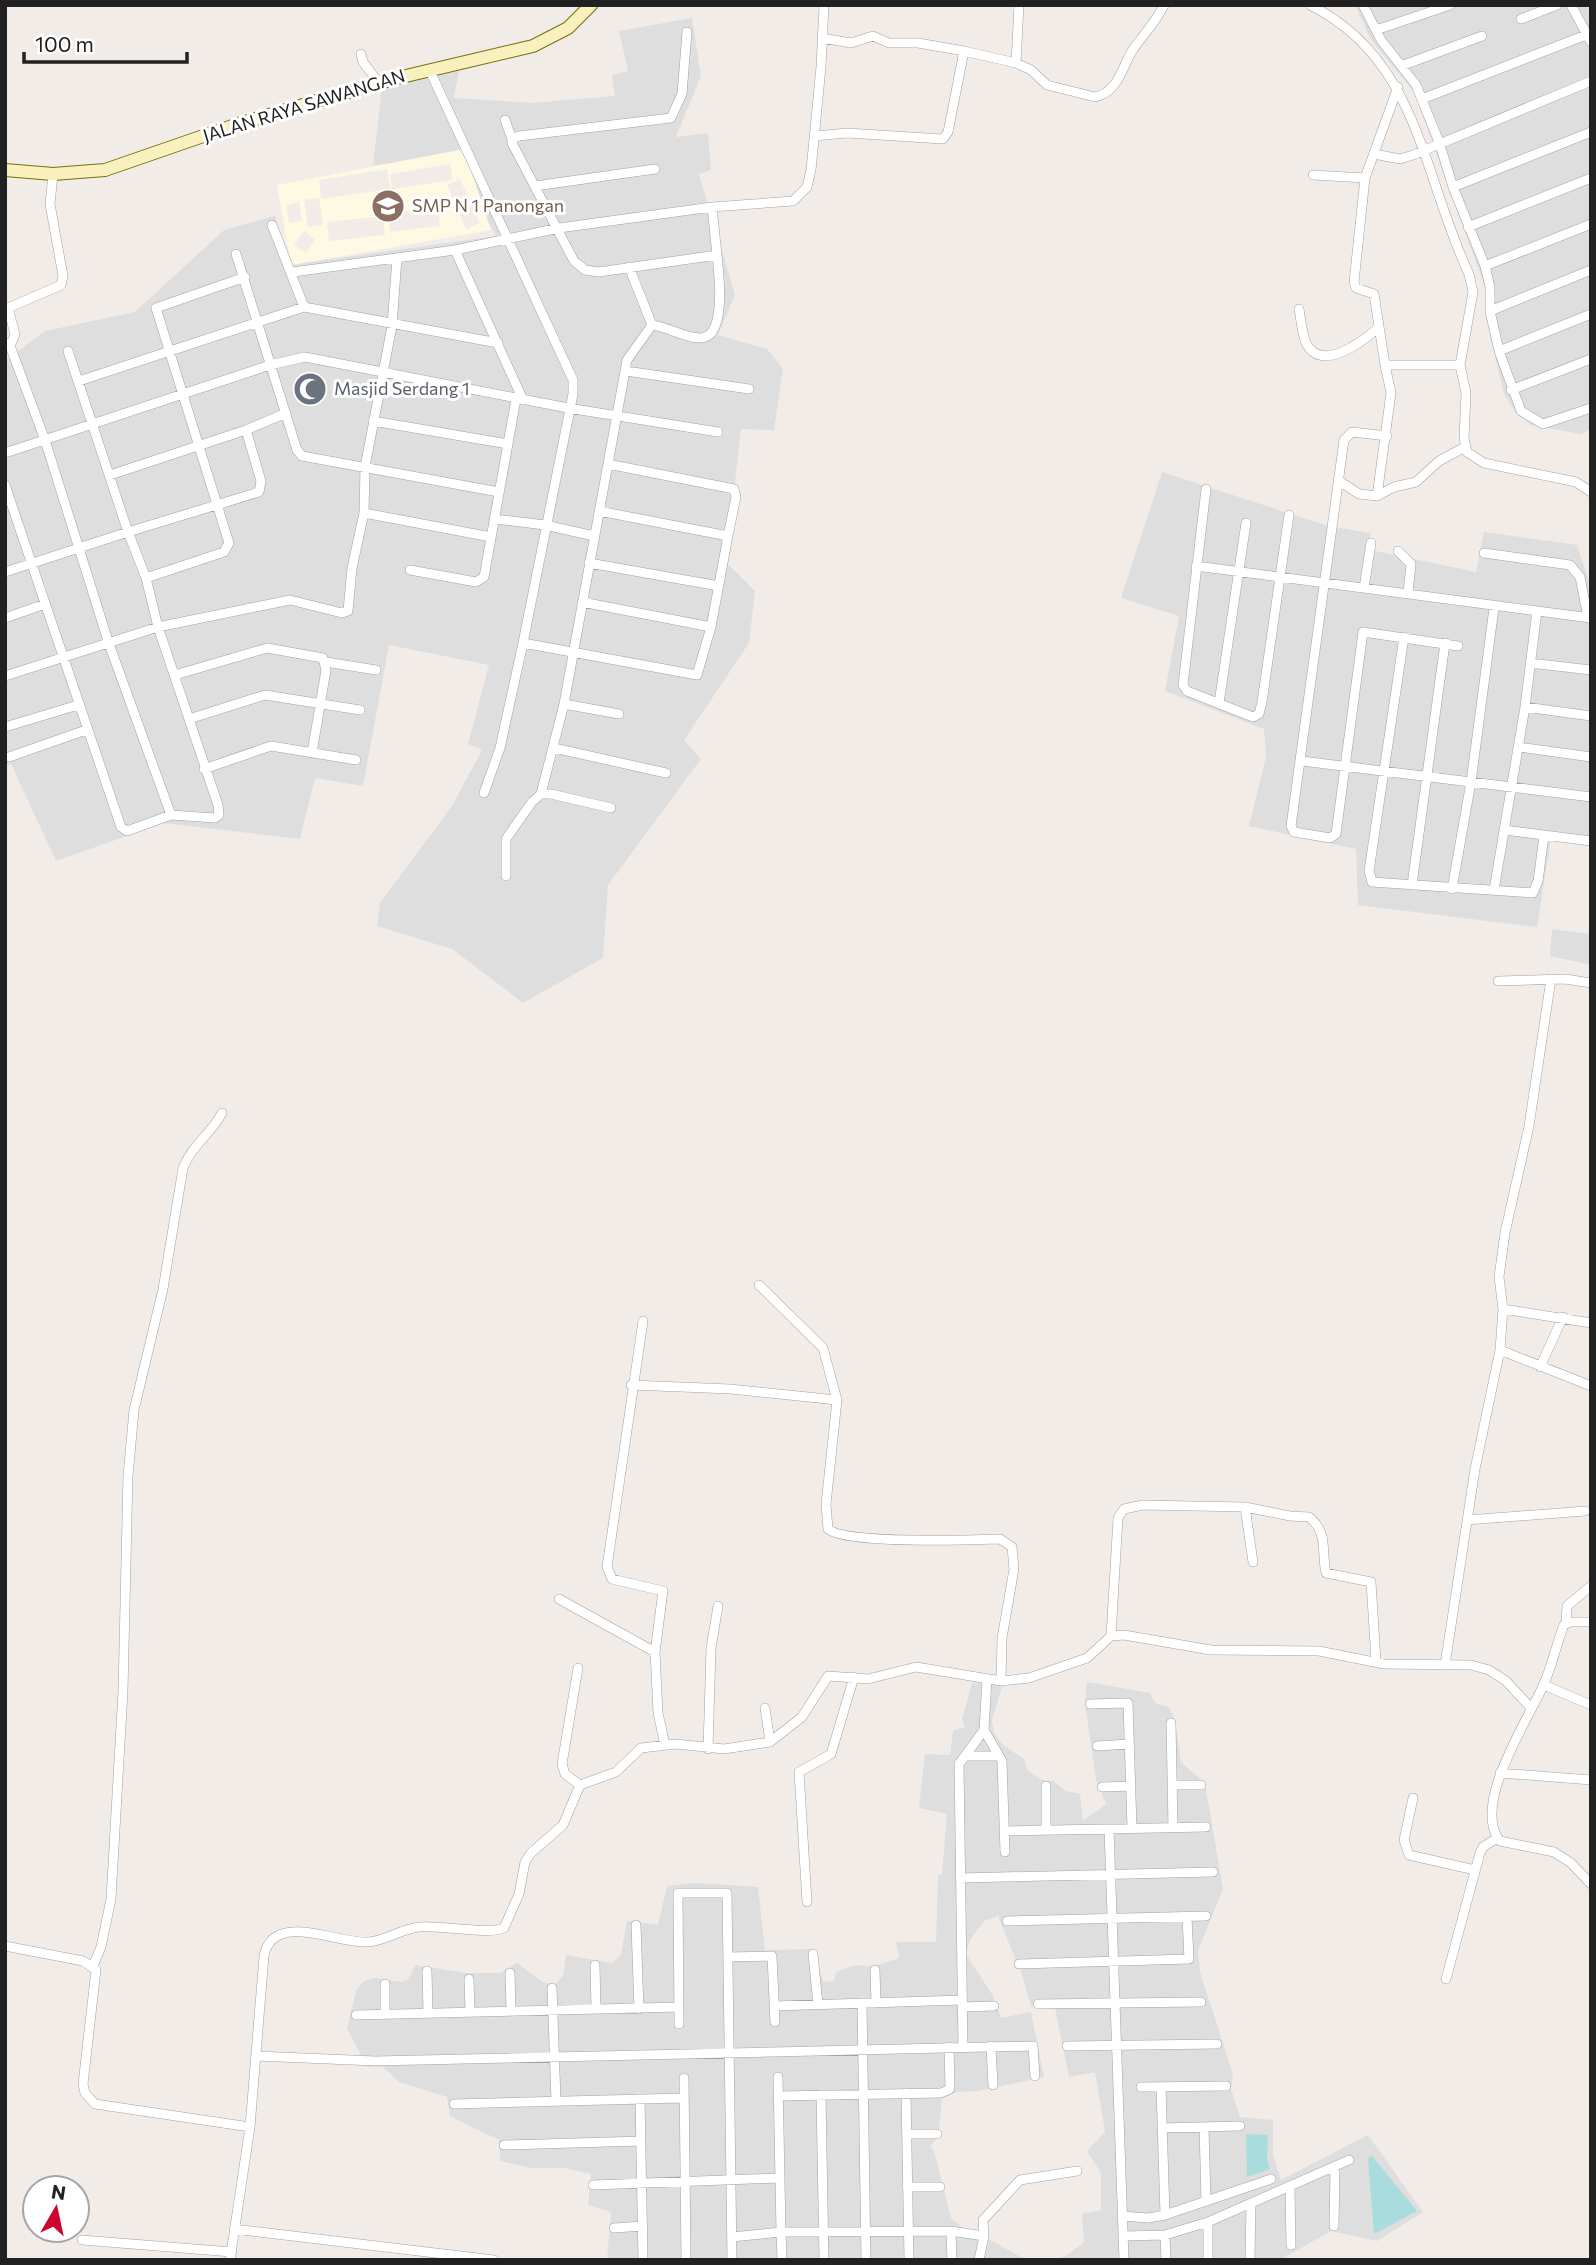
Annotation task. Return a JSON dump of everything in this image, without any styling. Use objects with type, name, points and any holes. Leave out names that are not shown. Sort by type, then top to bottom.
[{"type":"street","name":"JALAN RAYA SAWANGAN","points":[[5,170],[53,174],[105,170],[238,124],[379,83],[533,46],[568,28],[591,5]]},
{"type":"street","points":[[293,272],[454,250],[559,228],[712,207],[785,204],[800,197],[809,179],[815,136],[824,5]]},
{"type":"street","points":[[1016,63],[1019,5]]},
{"type":"street","points":[[822,38],[851,43],[873,36],[889,43],[918,43],[964,51],[1016,63],[1031,70],[1047,85],[1101,96],[1114,86],[1132,51],[1155,23],[1164,5]]},
{"type":"street","points":[[1310,5],[1328,14],[1357,37],[1398,87],[1473,292],[1460,365],[1466,393],[1465,447],[1473,458],[1483,463],[1568,480],[1591,492]]},
{"type":"street","points":[[1363,5],[1376,30],[1416,85],[1439,142],[1452,187],[1485,266],[1490,287],[1490,311],[1499,351],[1511,390],[1521,411],[1543,424],[1591,408]]},
{"type":"street","points":[[1376,30],[1450,5]]},
{"type":"street","points":[[1521,19],[1558,5]]},
{"type":"street","points":[[1422,99],[1588,39],[1571,5]]},
{"type":"street","points":[[512,139],[671,118],[682,94],[687,32]]},
{"type":"street","points":[[1401,66],[1482,36]]},
{"type":"street","points":[[815,136],[847,133],[943,139],[948,132],[964,51]]},
{"type":"street","points":[[361,54],[363,62],[379,83]]},
{"type":"street","points":[[430,71],[570,373],[573,394],[500,748],[484,793]]},
{"type":"street","points":[[1374,154],[1400,159],[1591,81]]},
{"type":"street","points":[[1377,496],[1391,393],[1374,294],[1354,285],[1365,178],[1398,87]]},
{"type":"street","points":[[505,120],[574,261],[585,270],[599,272],[717,254]]},
{"type":"street","points":[[1452,187],[1591,132]]},
{"type":"street","points":[[535,186],[655,169]]},
{"type":"street","points":[[53,174],[50,204],[63,276],[61,285],[6,309],[15,334],[7,343],[45,440],[108,641],[171,815]]},
{"type":"street","points":[[1313,175],[1365,178]]},
{"type":"street","points":[[1468,227],[1591,178]]},
{"type":"street","points":[[652,325],[698,338],[711,336],[715,331],[719,296],[712,207]]},
{"type":"street","points":[[272,225],[293,272],[304,307]]},
{"type":"street","points":[[1485,266],[1591,225]]},
{"type":"street","points":[[410,570],[467,581],[481,581],[486,568],[508,444],[519,399],[498,343],[454,250]]},
{"type":"street","points":[[236,254],[270,365],[302,456],[499,492]]},
{"type":"street","points":[[5,676],[158,627],[290,600],[347,612],[364,513],[365,467],[392,326],[397,258]]},
{"type":"street","points":[[629,267],[652,325]]},
{"type":"street","points":[[1490,311],[1591,270]]},
{"type":"street","points":[[146,578],[227,549],[229,539],[156,309],[244,277]]},
{"type":"street","points":[[79,382],[304,307],[392,326],[498,343]]},
{"type":"street","points":[[1300,309],[1306,343],[1312,350],[1324,354],[1344,354],[1378,328]]},
{"type":"street","points":[[1499,351],[1591,314]]},
{"type":"street","points":[[506,876],[506,839],[532,802],[541,794],[554,748],[629,355],[652,325]]},
{"type":"street","points":[[5,485],[8,504],[33,564],[86,730],[124,830],[171,815],[211,819],[219,815],[158,627],[146,578],[68,351]]},
{"type":"street","points":[[5,453],[270,365],[305,357],[568,408],[718,432]]},
{"type":"street","points":[[1511,390],[1591,359]]},
{"type":"street","points":[[1385,365],[1460,365]]},
{"type":"street","points":[[626,371],[749,389]]},
{"type":"street","points":[[110,475],[246,430],[286,413]]},
{"type":"street","points":[[373,421],[508,444]]},
{"type":"street","points":[[5,572],[256,494],[261,481],[246,430]]},
{"type":"street","points":[[1387,436],[1352,432],[1348,434],[1338,480],[1292,830],[1330,838],[1336,834],[1346,765],[1358,631],[1458,646]]},
{"type":"street","points":[[1338,480],[1359,494],[1377,496],[1394,487],[1416,482],[1438,461],[1465,447]]},
{"type":"street","points":[[523,643],[694,677],[699,672],[719,586],[736,497],[734,489],[608,464]]},
{"type":"street","points":[[1206,489],[1183,685],[1187,691],[1249,716],[1259,714],[1289,514]]},
{"type":"street","points":[[599,511],[728,536]]},
{"type":"street","points":[[364,513],[491,537]]},
{"type":"street","points":[[495,519],[545,525],[594,536]]},
{"type":"street","points":[[1219,703],[1246,523]]},
{"type":"street","points":[[1364,587],[1371,543]]},
{"type":"street","points":[[1398,551],[1411,564],[1408,593]]},
{"type":"street","points":[[1196,566],[1408,593],[1494,608],[1589,618],[1580,578],[1570,565],[1484,553]]},
{"type":"street","points":[[589,563],[719,586]]},
{"type":"street","points":[[582,602],[711,627]]},
{"type":"street","points":[[5,618],[45,604]]},
{"type":"street","points":[[1452,889],[1471,782],[1494,608]]},
{"type":"street","points":[[1494,890],[1519,747],[1537,611]]},
{"type":"street","points":[[1404,637],[1369,875],[1376,883],[1533,893],[1538,881],[1544,836]]},
{"type":"street","points":[[1412,885],[1445,643]]},
{"type":"street","points":[[175,675],[267,648],[318,656],[326,662],[376,670]]},
{"type":"street","points":[[312,753],[326,662]]},
{"type":"street","points":[[1530,663],[1591,670]]},
{"type":"street","points":[[189,719],[265,695],[360,710]]},
{"type":"street","points":[[564,704],[619,714]]},
{"type":"street","points":[[5,727],[78,705]]},
{"type":"street","points":[[1525,707],[1591,716]]},
{"type":"street","points":[[9,757],[86,730]]},
{"type":"street","points":[[204,769],[264,747],[278,746],[356,760]]},
{"type":"street","points":[[1519,747],[1591,757]]},
{"type":"street","points":[[554,748],[666,773]]},
{"type":"street","points":[[1302,761],[1591,797]]},
{"type":"street","points":[[541,794],[611,808]]},
{"type":"street","points":[[1504,830],[1591,841]]},
{"type":"street","points":[[1445,1665],[1467,1520],[1500,1350],[1503,1309],[1499,1284],[1505,1233],[1529,1126],[1551,979]]},
{"type":"street","points":[[1498,981],[1551,979],[1591,983]]},
{"type":"street","points":[[222,1113],[214,1128],[189,1152],[183,1168],[163,1289],[134,1410],[128,1476],[123,1691],[111,1899],[102,1947],[93,1966],[96,1977],[83,2084],[89,2099],[104,2108],[250,2127]]},
{"type":"street","points":[[759,1285],[817,1339],[823,1348],[837,1400],[826,1504],[828,1529],[833,1533],[883,1538],[1000,1539],[1012,1547],[1014,1569],[1002,1638],[1000,1681]]},
{"type":"street","points":[[1503,1309],[1591,1323]]},
{"type":"street","points":[[1540,1367],[1563,1317]]},
{"type":"street","points":[[643,1321],[631,1385],[607,1567],[612,1579],[663,1591],[655,1652],[659,1713],[665,1745]]},
{"type":"street","points":[[1500,1350],[1591,1386]]},
{"type":"street","points":[[631,1385],[730,1389],[837,1400]]},
{"type":"street","points":[[91,2241],[231,2256],[250,2127],[265,1946],[275,1936],[291,1931],[371,1942],[417,1927],[469,1928],[489,1932],[504,1928],[519,1894],[525,1862],[531,1853],[563,1825],[580,1785],[616,1772],[642,1748],[665,1745],[708,1749],[746,1747],[770,1742],[802,1717],[824,1678],[868,1679],[916,1667],[1000,1681],[1029,1678],[1076,1663],[1098,1650],[1111,1636],[1120,1512],[1134,1506],[1245,1507],[1310,1517],[1320,1528],[1323,1537],[1326,1573],[1371,1581],[1376,1661]]},
{"type":"street","points":[[1245,1507],[1253,1562]]},
{"type":"street","points":[[1467,1520],[1585,1511]]},
{"type":"street","points":[[1591,1586],[1567,1605],[1566,1623],[1544,1685],[1500,1773],[1493,1823],[1497,1838],[1505,1843],[1562,1856],[1591,1884]]},
{"type":"street","points":[[559,1599],[655,1652]]},
{"type":"street","points":[[708,1749],[711,1647],[718,1606]]},
{"type":"street","points":[[1566,1623],[1591,1622]]},
{"type":"street","points":[[1111,1636],[1124,1635],[1211,1650],[1319,1651],[1406,1666],[1471,1665],[1489,1670],[1506,1681],[1531,1709]]},
{"type":"street","points":[[578,1668],[562,1764],[565,1774],[580,1785]]},
{"type":"street","points":[[807,1902],[799,1772],[802,1767],[826,1759],[831,1754],[854,1677]]},
{"type":"street","points":[[962,2047],[959,1764],[984,1730],[987,1679]]},
{"type":"street","points":[[1544,1685],[1591,1705]]},
{"type":"street","points":[[1090,1704],[1128,1703],[1132,1828]]},
{"type":"street","points":[[765,1709],[770,1742]]},
{"type":"street","points":[[1171,1723],[1173,1827]]},
{"type":"street","points":[[984,1730],[999,1756],[1004,1852]]},
{"type":"street","points":[[1097,1746],[1129,1744]]},
{"type":"street","points":[[965,1756],[999,1756]]},
{"type":"street","points":[[1500,1773],[1591,1780]]},
{"type":"street","points":[[1172,1785],[1201,1785]]},
{"type":"street","points":[[1046,1786],[1046,1830]]},
{"type":"street","points":[[1102,1787],[1131,1786]]},
{"type":"street","points":[[1412,1798],[1404,1840],[1409,1855],[1475,1870]]},
{"type":"street","points":[[1004,1831],[1206,1827]]},
{"type":"street","points":[[1109,1829],[1124,2260]]},
{"type":"street","points":[[1446,1979],[1483,1847],[1497,1838]]},
{"type":"street","points":[[960,1878],[1213,1872]]},
{"type":"street","points":[[680,2024],[678,1894],[727,1893],[732,2260]]},
{"type":"street","points":[[1007,1922],[1206,1916]]},
{"type":"street","points":[[1020,1964],[1189,1959],[1187,1917]]},
{"type":"street","points":[[636,1925],[639,2008]]},
{"type":"street","points":[[5,1946],[64,1957],[93,1966]]},
{"type":"street","points":[[813,1954],[818,2005]]},
{"type":"street","points":[[728,1957],[772,1956],[775,2022]]},
{"type":"street","points":[[595,1965],[596,2009]]},
{"type":"street","points":[[875,1970],[876,2003]]},
{"type":"street","points":[[428,1971],[428,2013]]},
{"type":"street","points":[[510,1973],[511,2011]]},
{"type":"street","points":[[469,1979],[470,2012]]},
{"type":"street","points":[[385,1984],[385,2014]]},
{"type":"street","points":[[552,1988],[556,2101]]},
{"type":"street","points":[[1038,2004],[1201,2002]]},
{"type":"street","points":[[862,2003],[866,2260]]},
{"type":"street","points":[[774,2006],[962,2003],[994,2006]]},
{"type":"street","points":[[356,2015],[679,2007]]},
{"type":"street","points":[[1067,2046],[1217,2044]]},
{"type":"street","points":[[991,2046],[993,2085]]},
{"type":"street","points":[[256,2056],[375,2061],[1033,2046],[1035,2076]]},
{"type":"street","points":[[779,2096],[941,2093],[950,2089],[949,2047]]},
{"type":"street","points":[[778,2077],[782,2260]]},
{"type":"street","points":[[684,2078],[686,2260]]},
{"type":"street","points":[[1141,2087],[1226,2085]]},
{"type":"street","points":[[1161,2087],[1165,2215]]},
{"type":"street","points":[[906,2093],[909,2260]]},
{"type":"street","points":[[821,2095],[824,2260]]},
{"type":"street","points":[[454,2104],[684,2098]]},
{"type":"street","points":[[640,2099],[643,2260]]},
{"type":"street","points":[[1162,2129],[1240,2126]]},
{"type":"street","points":[[1205,2127],[1206,2201]]},
{"type":"street","points":[[907,2134],[937,2134]]},
{"type":"street","points":[[504,2145],[641,2141]]},
{"type":"street","points":[[1123,2236],[1165,2235],[1208,2222],[1349,2160]]},
{"type":"street","points":[[1334,2226],[1335,2166]]},
{"type":"street","points":[[979,2260],[984,2236],[983,2220],[1020,2180],[1077,2171]]},
{"type":"street","points":[[593,2186],[779,2178]]},
{"type":"street","points":[[1122,2216],[1148,2218],[1165,2215],[1271,2179]]},
{"type":"street","points":[[907,2187],[940,2187]]},
{"type":"street","points":[[1290,2188],[1291,2245]]},
{"type":"street","points":[[1250,2260],[1251,2204]]},
{"type":"street","points":[[1208,2222],[1208,2260]]},
{"type":"street","points":[[614,2228],[643,2226]]},
{"type":"street","points":[[234,2229],[494,2260]]},
{"type":"street","points":[[732,2237],[782,2232],[908,2231],[951,2231],[984,2236]]},
{"type":"street","points":[[951,2231],[952,2260]]},
{"type":"street","points":[[1165,2235],[1166,2260]]},
{"type":"shaded area","points":[[1355,5],[1587,5],[1591,14],[1591,429],[1581,434],[1531,425],[1516,413],[1504,394],[1486,319],[1486,290],[1414,92],[1371,40]]},
{"type":"shaded area","points":[[692,18],[701,76],[676,137],[708,133],[711,170],[699,174],[735,295],[718,335],[767,349],[783,369],[774,430],[741,429],[726,562],[755,591],[749,643],[684,740],[701,759],[608,885],[603,958],[523,1003],[452,949],[377,926],[380,903],[452,806],[482,750],[468,744],[489,665],[389,645],[363,786],[315,778],[300,839],[163,823],[56,861],[11,764],[5,766],[5,361],[45,331],[135,312],[224,230],[275,216],[290,265],[496,236],[456,162],[373,165],[382,86],[459,71],[454,98],[532,103],[615,96],[612,75],[628,71],[619,31]]},
{"type":"shaded area","name":"SMP N 1 Panongan","points":[[464,149],[491,230],[291,265],[277,185]],"holes":[[[450,164],[453,180],[392,189],[390,174]],[[387,169],[390,189],[321,199],[319,180]],[[460,179],[480,223],[466,229],[447,185]],[[319,198],[323,225],[308,227],[304,200]],[[299,202],[302,220],[289,223],[286,205]],[[438,208],[440,226],[390,232],[388,214]],[[383,216],[385,235],[329,241],[327,222]],[[304,231],[315,240],[306,253],[294,245]]]},
{"type":"shaded area","points":[[1162,472],[1328,526],[1370,533],[1371,550],[1476,572],[1484,532],[1577,545],[1591,587],[1591,845],[1551,839],[1537,927],[1358,905],[1356,849],[1249,826],[1266,757],[1264,729],[1165,691],[1179,616],[1121,598]]},
{"type":"shaded area","points":[[1552,929],[1591,934],[1591,965],[1550,956]]},
{"type":"shaded area","points":[[1087,1682],[1150,1693],[1155,1703],[1169,1707],[1175,1720],[1181,1762],[1205,1783],[1223,1889],[1198,1951],[1200,1972],[1233,2074],[1231,2089],[1240,2117],[1273,2120],[1273,2155],[1281,2180],[1368,2135],[1423,2212],[1377,2241],[1331,2231],[1280,2260],[1052,2260],[1066,2256],[1084,2242],[1082,2214],[1101,2210],[1101,2173],[1087,2151],[1105,2132],[1095,2072],[1069,2077],[1055,2008],[1031,2006],[1022,1975],[998,1916],[984,1921],[970,1940],[966,1954],[993,1996],[1001,2018],[1031,2012],[1044,2077],[978,2091],[956,2092],[942,2099],[938,2138],[930,2146],[934,2151],[951,2218],[963,2228],[964,2237],[981,2239],[974,2260],[607,2260],[611,2212],[588,2205],[591,2174],[564,2168],[530,2168],[500,2161],[499,2140],[450,2116],[447,2097],[399,2082],[383,2067],[367,2067],[347,2028],[356,1991],[364,1981],[374,1978],[402,1982],[408,1980],[415,1965],[467,1973],[500,1973],[517,1963],[543,1982],[555,1985],[563,1976],[566,1955],[612,1963],[621,1955],[627,1921],[658,1925],[667,1886],[696,1883],[758,1887],[765,1950],[815,1949],[823,1982],[834,1981],[836,1972],[856,1965],[873,1967],[899,1958],[896,1942],[936,1942],[938,1875],[942,1875],[947,1814],[919,1808],[925,1754],[950,1755],[953,1731],[965,1727],[962,1720],[972,1683],[1003,1684],[992,1720],[994,1733],[1003,1745],[1024,1759],[1028,1771],[1042,1780],[1053,1781],[1066,1791],[1080,1794],[1083,1821],[1106,1804],[1096,1780],[1085,1703]]},
{"type":"shaded area","points":[[987,2238],[1019,2256],[1028,2260],[982,2260]]},
{"type":"water","points":[[1246,2134],[1268,2135],[1267,2158],[1270,2169],[1247,2177]]},
{"type":"water","points":[[1372,2156],[1417,2211],[1374,2234],[1368,2159]]},
{"type":"place","name":"SMP N 1 Panongan","points":[[388,206]]},
{"type":"place","name":"Masjid Serdang 1","points":[[310,389]]}]
